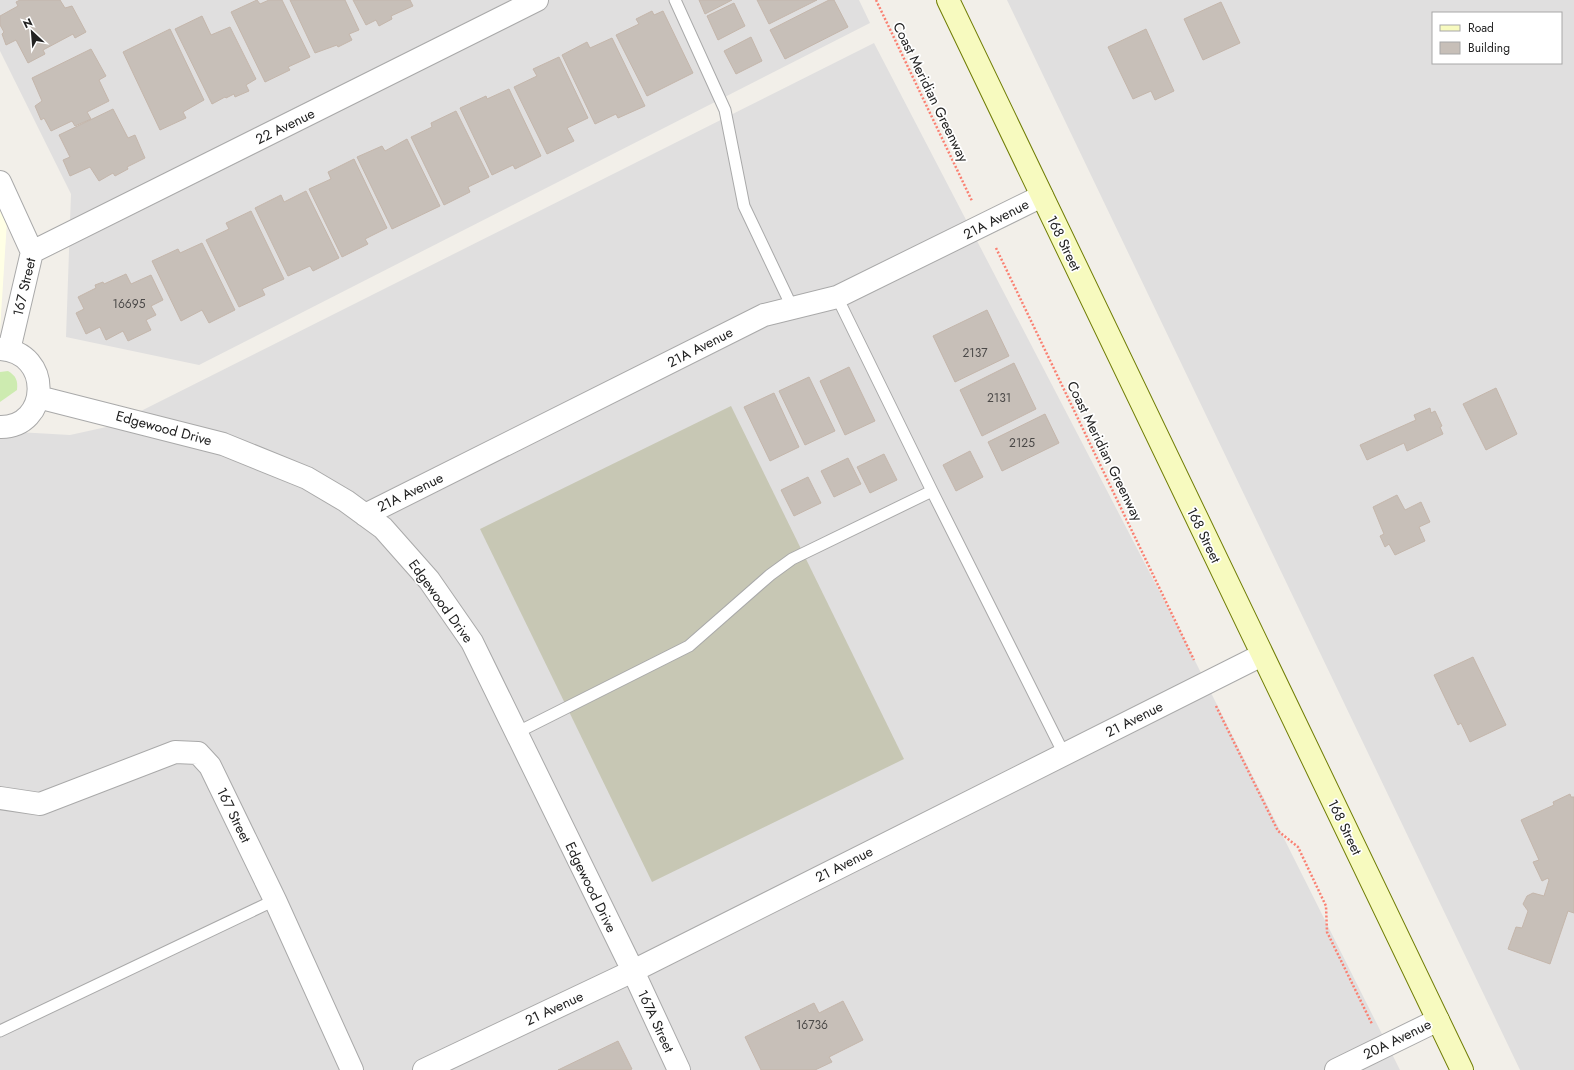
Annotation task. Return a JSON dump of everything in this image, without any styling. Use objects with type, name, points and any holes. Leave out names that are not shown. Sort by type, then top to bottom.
[{"type":"main road","name":"168 Street","points":[[948,0],[1462,1070]]},
{"type":"street","name":"22 Avenue","points":[[32,252],[537,0]]},
{"type":"street","name":"167 Street","points":[[0,182],[32,252],[5,350]]},
{"type":"street","name":"21A Avenue","points":[[365,515],[764,315],[837,297],[1042,196]]},
{"type":"street","points":[[0,427],[17,423],[27,417],[34,408],[38,397],[39,384],[33,368],[20,354],[5,350]]},
{"type":"street","name":"Edgewood Drive","points":[[38,397],[223,444],[307,478],[346,501],[383,528],[429,580],[472,642],[633,971]]},
{"type":"street","name":"21 Avenue","points":[[424,1070],[633,971],[1262,655]]},
{"type":"street","name":"167 Street","points":[[0,798],[40,804],[175,752],[198,753],[210,766],[275,900],[352,1070]]},
{"type":"street","name":"167A Street","points":[[633,971],[679,1070]]},
{"type":"street","name":"20A Avenue","points":[[1336,1070],[1438,1020]]},
{"type":"lane","points":[[675,0],[725,110],[744,206],[792,307]]},
{"type":"lane","points":[[837,297],[932,491],[1064,754]]},
{"type":"lane","points":[[516,733],[689,646],[770,575],[792,559],[932,491]]},
{"type":"lane","points":[[0,1031],[275,900]]},
{"type":"path","name":"Coast Meridian Greenway","points":[[876,0],[968,192]]},
{"type":"path","name":"Coast Meridian Greenway","points":[[998,252],[1194,659]]},
{"type":"path","points":[[1215,705],[1278,831],[1298,847],[1326,906],[1327,932],[1374,1030]]},
{"type":"shaded area","points":[[0,0],[859,0],[870,23],[199,365],[66,337],[71,194],[0,51]]},
{"type":"shaded area","points":[[1007,0],[1574,0],[1574,1070],[1520,1070]]},
{"type":"shaded area","points":[[874,43],[1180,631],[1400,1070],[0,1070],[0,431],[70,435],[111,426]]},
{"type":"shaded area","points":[[0,207],[7,221],[0,331]]},
{"type":"shaded area","points":[[731,406],[904,759],[652,882],[480,529]]},
{"type":"green space","points":[[8,371],[16,379],[17,390],[0,402],[0,372]]},
{"type":"building","points":[[20,0],[60,0],[65,8],[72,6],[86,32],[75,38],[73,34],[43,50],[45,54],[28,63],[16,40],[6,45],[2,34],[4,32],[0,25],[0,16],[18,6],[16,2]]},
{"type":"building","points":[[257,0],[260,4],[269,0],[282,0],[310,57],[288,67],[290,70],[265,82],[231,12]]},
{"type":"building","points":[[290,0],[345,0],[359,30],[349,34],[352,40],[338,47],[337,45],[315,53]]},
{"type":"building","points":[[353,0],[410,0],[413,6],[391,16],[392,19],[379,26],[376,20],[366,25]]},
{"type":"building","points":[[699,0],[732,0],[705,14]]},
{"type":"building","points":[[757,0],[817,0],[769,24]]},
{"type":"building","points":[[829,0],[834,0],[848,27],[785,59],[770,30]]},
{"type":"building","points":[[1221,2],[1240,43],[1203,60],[1184,19]]},
{"type":"building","points":[[734,3],[745,26],[718,40],[707,16]]},
{"type":"building","points":[[652,11],[654,15],[663,11],[693,73],[647,96],[616,35],[639,24],[636,19]]},
{"type":"building","points":[[202,16],[211,35],[230,27],[256,79],[246,85],[249,91],[235,97],[234,94],[226,98],[225,97],[212,104],[175,29]]},
{"type":"building","points":[[170,29],[204,100],[183,112],[186,118],[160,130],[123,52]]},
{"type":"building","points":[[1146,29],[1174,91],[1155,100],[1151,91],[1133,99],[1108,47]]},
{"type":"building","points":[[751,37],[762,61],[736,74],[724,51]]},
{"type":"building","points":[[612,38],[645,106],[618,118],[616,114],[595,124],[562,55],[587,42],[590,48]]},
{"type":"building","points":[[91,49],[106,76],[99,80],[109,101],[87,112],[91,119],[75,126],[72,121],[51,131],[44,118],[41,120],[35,106],[42,101],[32,78]]},
{"type":"building","points":[[559,57],[588,118],[567,128],[574,141],[547,154],[514,87],[537,76],[533,69]]},
{"type":"building","points":[[509,89],[541,156],[515,169],[513,165],[492,175],[460,108],[486,96],[487,99]]},
{"type":"building","points":[[113,109],[128,138],[135,135],[145,158],[127,167],[128,169],[115,176],[113,173],[99,181],[90,167],[70,176],[63,160],[70,157],[59,135]]},
{"type":"building","points":[[456,111],[489,177],[468,187],[470,192],[444,205],[411,137],[432,127],[431,123]]},
{"type":"building","points":[[407,139],[440,206],[392,229],[357,157],[382,146],[385,151]]},
{"type":"building","points":[[354,159],[387,228],[365,239],[368,244],[342,257],[309,189],[331,179],[328,172]]},
{"type":"building","points":[[306,191],[339,258],[313,271],[310,266],[288,276],[255,208],[281,195],[284,202]]},
{"type":"building","points":[[251,211],[284,279],[262,289],[265,295],[239,307],[206,240],[229,229],[226,223]]},
{"type":"building","points":[[202,243],[235,310],[209,323],[202,310],[181,321],[152,261],[178,249],[180,253]]},
{"type":"building","points":[[126,274],[131,284],[151,275],[163,300],[151,306],[156,315],[146,320],[151,330],[128,341],[123,331],[106,340],[100,327],[86,334],[76,313],[84,309],[78,297],[96,288],[95,285],[103,282],[104,284]]},
{"type":"building","points":[[987,310],[1009,356],[955,382],[933,336]]},
{"type":"building","points":[[1014,363],[1036,409],[982,436],[960,390]]},
{"type":"building","points":[[849,367],[875,421],[845,435],[820,381]]},
{"type":"building","points":[[809,377],[835,431],[805,445],[779,391]]},
{"type":"building","points":[[1496,388],[1517,434],[1486,450],[1463,404]]},
{"type":"building","points":[[774,393],[799,447],[770,461],[744,407]]},
{"type":"building","points":[[1430,408],[1431,413],[1435,411],[1442,426],[1440,427],[1443,434],[1407,451],[1404,443],[1367,460],[1360,445],[1416,420],[1414,415]]},
{"type":"building","points":[[1045,414],[1059,443],[1002,471],[988,442]]},
{"type":"building","points":[[970,451],[983,477],[956,491],[943,465]]},
{"type":"building","points":[[884,454],[897,480],[870,493],[857,467]]},
{"type":"building","points":[[848,458],[861,484],[834,497],[821,471]]},
{"type":"building","points":[[808,477],[821,503],[794,516],[781,490]]},
{"type":"building","points":[[1397,495],[1405,510],[1421,502],[1430,522],[1419,527],[1425,541],[1395,555],[1389,544],[1385,547],[1380,536],[1384,534],[1373,507]]},
{"type":"building","points":[[1473,657],[1506,725],[1470,742],[1461,723],[1458,725],[1434,675]]},
{"type":"building","points":[[1570,794],[1571,797],[1574,797],[1574,913],[1568,911],[1550,964],[1508,949],[1516,927],[1522,928],[1528,911],[1523,904],[1527,896],[1533,893],[1544,896],[1549,880],[1548,878],[1542,881],[1533,862],[1539,860],[1521,820],[1554,805],[1553,802]]},
{"type":"building","points":[[843,1001],[863,1040],[829,1057],[832,1062],[815,1070],[761,1070],[745,1037],[814,1003],[819,1013]]},
{"type":"building","points":[[618,1041],[632,1069],[630,1070],[558,1070]]}]
